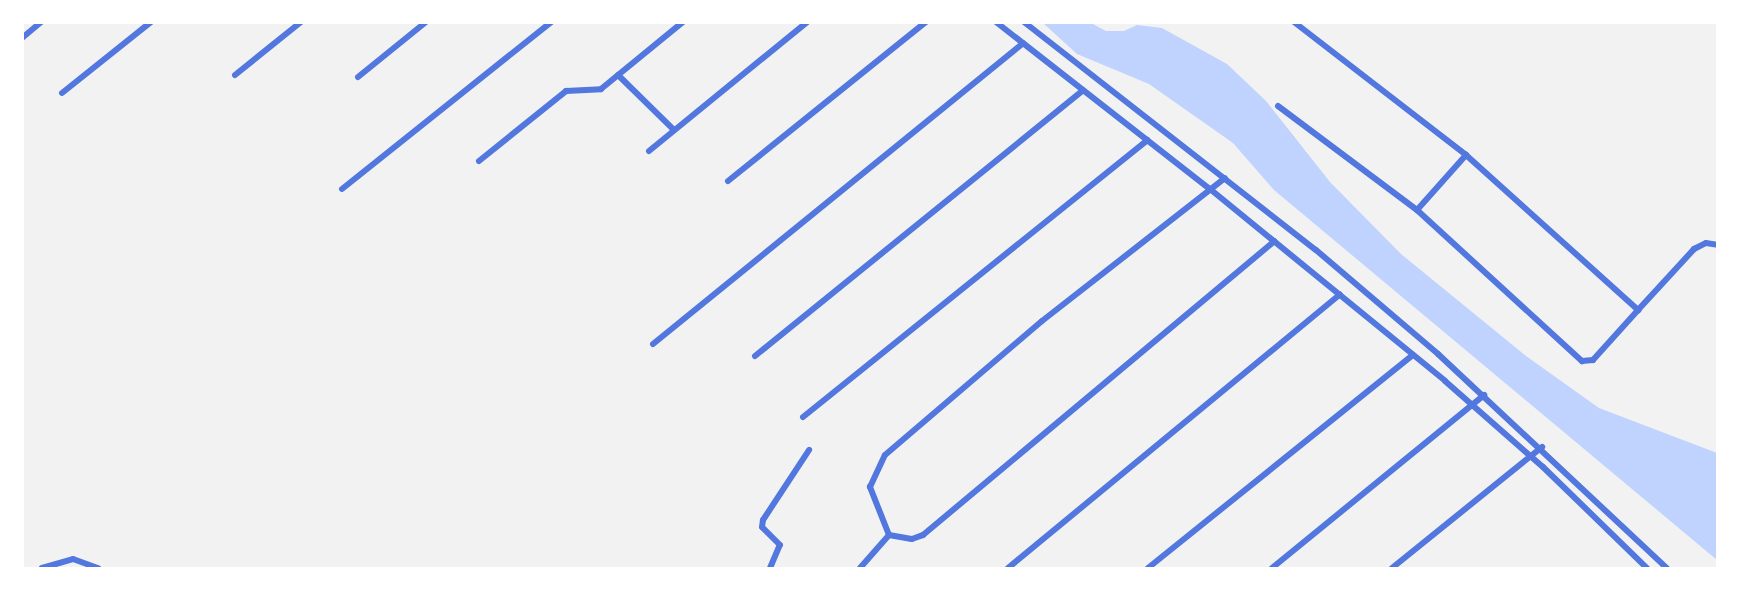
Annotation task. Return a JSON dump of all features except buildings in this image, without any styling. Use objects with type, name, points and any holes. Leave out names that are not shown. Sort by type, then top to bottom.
[{"type":"street","points":[[22,38],[41,22]]},
{"type":"street","points":[[62,93],[151,22]]},
{"type":"street","points":[[235,75],[302,22]]},
{"type":"street","points":[[358,77],[426,22]]},
{"type":"street","points":[[342,189],[550,22]]},
{"type":"street","points":[[479,161],[566,91],[597,90],[683,22]]},
{"type":"street","points":[[649,151],[807,22]]},
{"type":"street","points":[[728,181],[926,22]]},
{"type":"street","points":[[996,22],[1274,240],[1413,355],[1530,456],[1647,568]]},
{"type":"street","points":[[1024,22],[1225,178],[1484,395],[1542,447],[1667,568]]},
{"type":"street","points":[[1294,22],[1466,155],[1638,310]]},
{"type":"street","points":[[653,344],[1023,43]]},
{"type":"street","points":[[618,75],[675,130]]},
{"type":"street","points":[[755,356],[1083,90]]},
{"type":"street","points":[[1278,106],[1417,210],[1586,363],[1593,360],[1694,249],[1706,243],[1718,245]]},
{"type":"street","points":[[803,417],[1147,140]]},
{"type":"street","points":[[1417,210],[1466,155]]},
{"type":"street","points":[[889,535],[870,487],[885,455],[1042,321],[1225,178]]},
{"type":"street","points":[[889,535],[912,539],[923,535],[1274,240]]},
{"type":"street","points":[[1008,568],[1340,294]]},
{"type":"street","points":[[1148,568],[1413,355]]},
{"type":"street","points":[[1272,568],[1484,395]]},
{"type":"street","points":[[1392,568],[1542,447]]},
{"type":"street","points":[[770,568],[780,545],[762,524],[809,450]]},
{"type":"street","points":[[860,568],[889,535]]},
{"type":"street","points":[[42,568],[73,559],[98,568]]},
{"type":"water","points":[[1043,23],[1091,23],[1106,31],[1124,31],[1137,25],[1162,28],[1227,64],[1266,101],[1330,182],[1401,254],[1526,356],[1599,408],[1717,453],[1717,560],[1274,190],[1233,143],[1149,84],[1077,54]]}]
